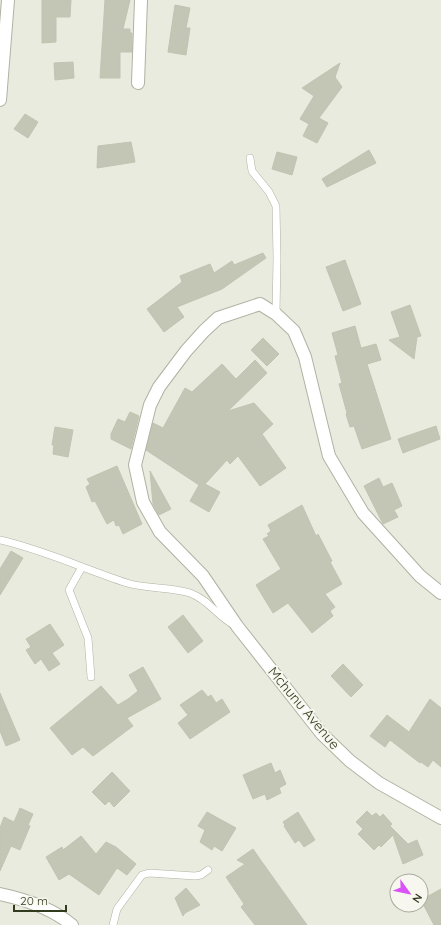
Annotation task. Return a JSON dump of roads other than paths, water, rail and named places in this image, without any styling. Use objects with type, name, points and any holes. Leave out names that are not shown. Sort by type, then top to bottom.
[{"type":"street","points":[[0,100],[8,0]]},
{"type":"street","points":[[138,83],[141,0]]},
{"type":"street","name":"Mchunu Avenue","points":[[276,314],[260,304],[218,318],[204,331],[170,371],[159,387],[150,405],[135,465],[143,502],[160,532],[203,576],[237,626],[322,734],[350,761],[379,783],[441,818]]},
{"type":"street","points":[[276,314],[294,331],[305,357],[329,456],[363,513],[420,576],[441,593]]},
{"type":"street","points":[[0,894],[21,899],[66,920],[72,925]]},
{"type":"lane","points":[[250,158],[252,171],[269,192],[276,206],[276,314]]},
{"type":"lane","points":[[0,540],[49,554],[129,584],[190,593],[209,603],[224,620],[237,626]]},
{"type":"lane","points":[[82,567],[69,590],[88,638],[91,677]]},
{"type":"lane","points":[[112,925],[117,909],[142,875],[149,873],[195,876],[201,875],[208,870]]}]
